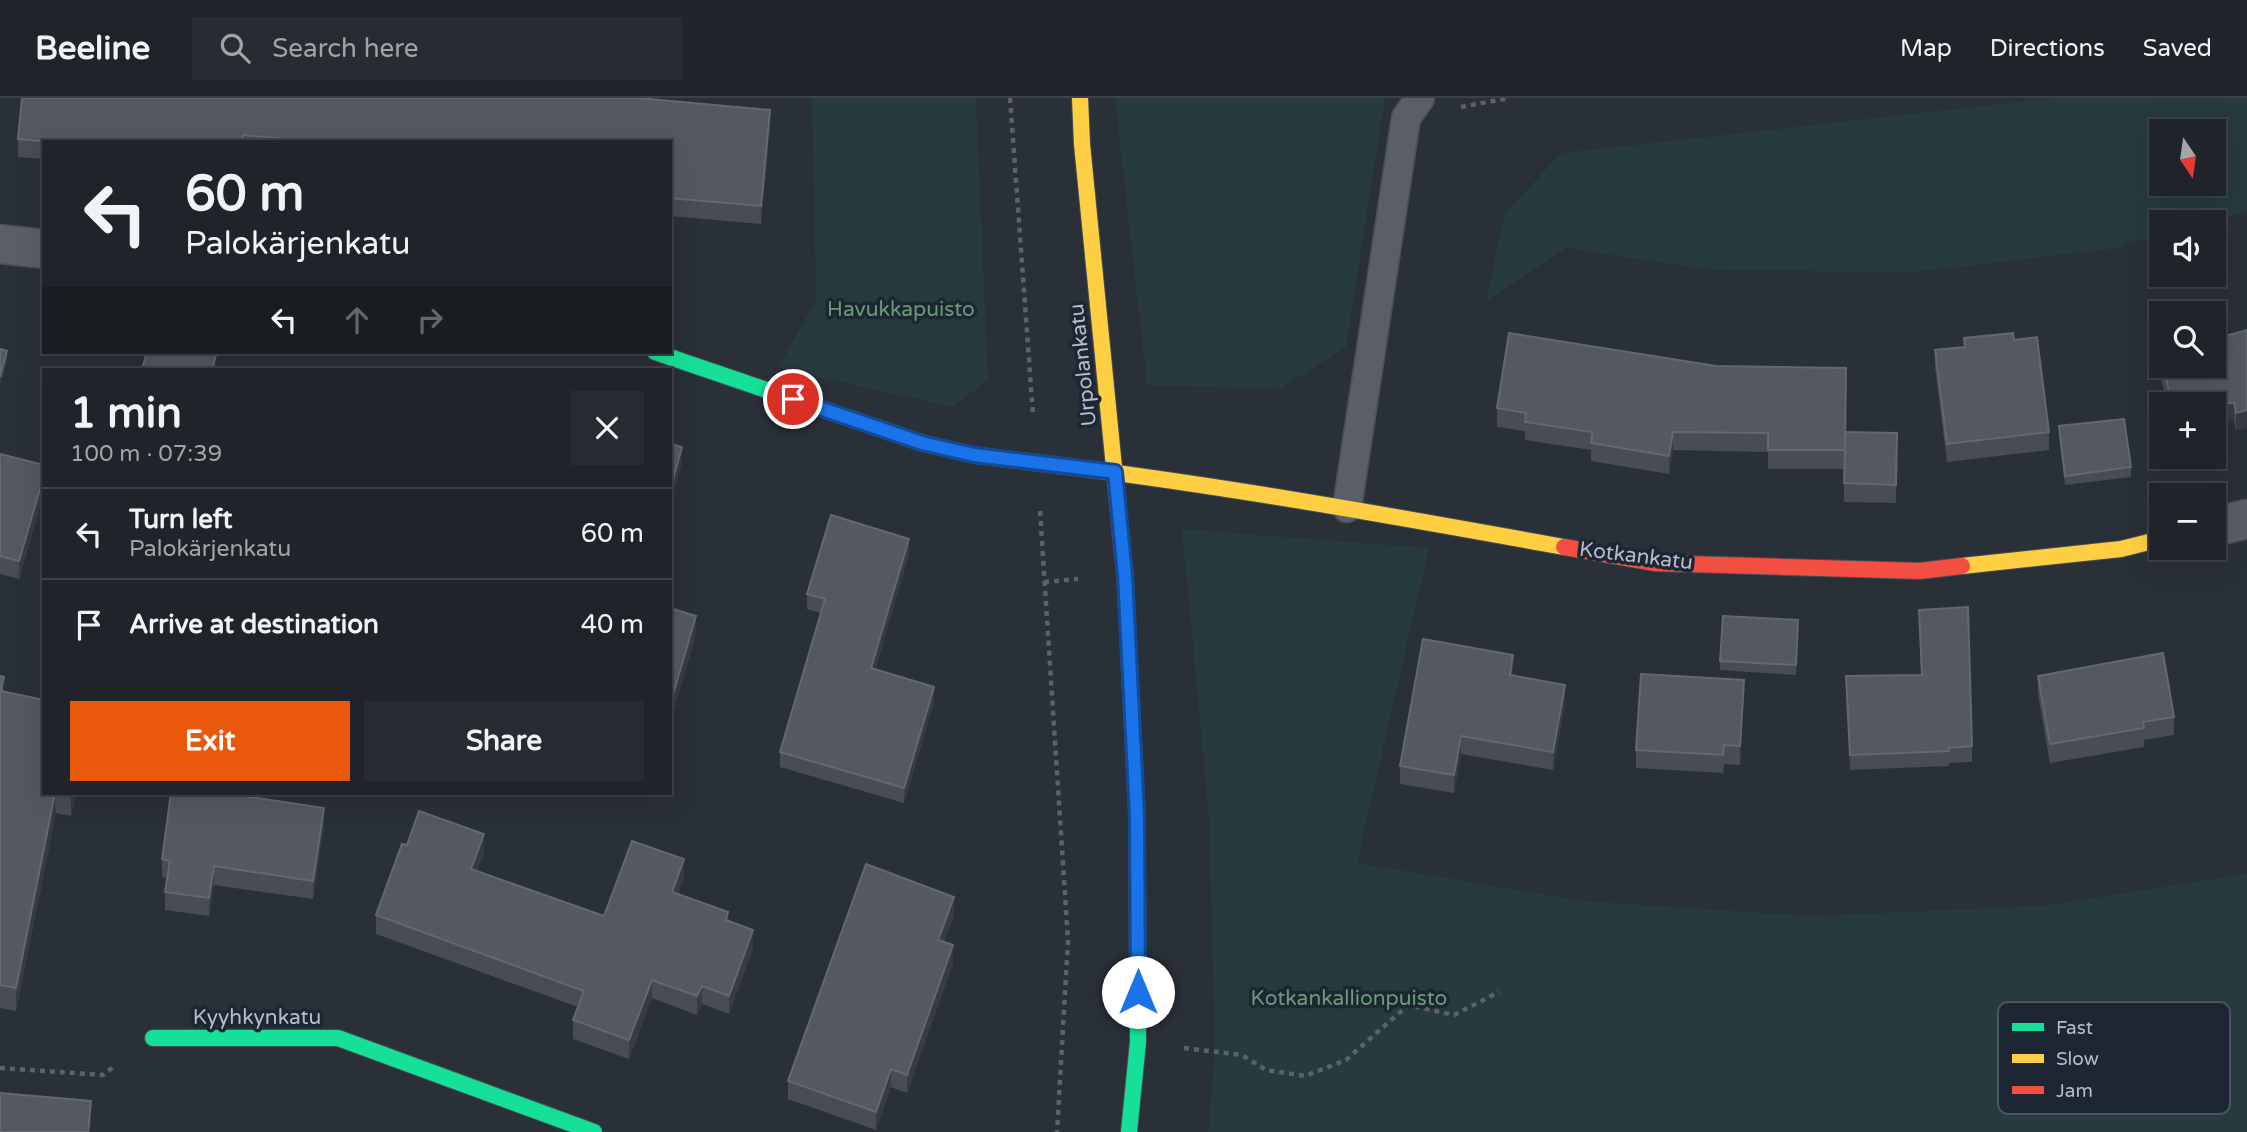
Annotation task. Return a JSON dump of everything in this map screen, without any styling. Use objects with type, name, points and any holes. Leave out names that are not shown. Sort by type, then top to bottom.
[{"type":"street","name":"Urpolankatu","points":[[1080,98],[1082,144],[1125,575],[1137,816],[1138,1042],[1129,1132]]},
{"type":"street","points":[[0,244],[42,249]]},
{"type":"street","name":"Kotkankatu","points":[[661,354],[922,443],[974,455],[1115,472],[1347,508],[1655,563],[1919,571],[2121,549],[2149,542]]},
{"type":"street","points":[[2226,524],[2247,519]]},
{"type":"street","name":"Kyyhkynkatu","points":[[153,1038],[338,1038],[594,1132]]},
{"type":"lane","points":[[1347,508],[1406,118],[1420,98]]},
{"type":"path","points":[[1010,98],[1068,941],[1057,1132]]},
{"type":"path","points":[[1138,1042],[1242,1055],[1266,1070],[1306,1076],[1346,1060],[1408,1005],[1454,1015],[1499,992]]},
{"type":"path","points":[[0,1068],[103,1075],[153,1038]]},
{"type":"green space","name":"Havukkapuisto","points":[[812,98],[976,98],[988,380],[952,407],[778,368],[816,300]]},
{"type":"green space","points":[[1115,98],[1385,98],[1346,347],[1280,389],[1147,385]]},
{"type":"green space","points":[[2055,98],[2247,98],[2247,212],[2226,218],[2226,210],[2149,210],[2149,238],[2110,249],[1907,273],[1703,269],[1566,248],[1486,301],[1505,212],[1562,153]]},
{"type":"green space","name":"Kotkankallionpuisto","points":[[1182,529],[1429,548],[1357,863],[1583,901],[1812,916],[2041,906],[2247,874],[2247,1132],[1208,1132],[1215,1050],[1209,819]]},
{"type":"building","points":[[22,98],[638,98],[770,110],[761,206],[672,198],[672,140],[299,140],[243,135],[242,140],[18,139]]},
{"type":"building","points":[[2247,330],[2247,410],[2236,413],[2234,402],[2226,404],[2226,392],[2170,392],[2165,378],[2226,378],[2226,336]]},
{"type":"building","points":[[1509,333],[1716,366],[1846,368],[1845,432],[1897,433],[1896,485],[1844,483],[1845,450],[1768,450],[1768,433],[1673,432],[1669,456],[1591,443],[1592,432],[1525,422],[1526,413],[1497,408]]},
{"type":"building","points":[[2013,333],[2014,340],[2037,337],[2049,432],[1947,444],[1935,350],[1965,347],[1964,338]]},
{"type":"building","points":[[0,349],[7,351],[0,377]]},
{"type":"building","points":[[146,354],[216,355],[212,368],[142,368]]},
{"type":"building","points":[[2124,419],[2131,467],[2065,476],[2059,426]]},
{"type":"building","points":[[672,444],[682,447],[672,483]]},
{"type":"building","points":[[0,454],[42,464],[42,482],[19,561],[0,556]]},
{"type":"building","points":[[831,515],[909,539],[871,668],[934,687],[904,788],[780,752],[825,599],[807,594]]},
{"type":"building","points":[[1968,607],[1972,746],[1948,748],[1949,751],[1850,755],[1846,676],[1922,675],[1919,610]]},
{"type":"building","points":[[672,609],[696,616],[672,698]]},
{"type":"building","points":[[1723,616],[1798,620],[1796,665],[1720,661]]},
{"type":"building","points":[[1423,639],[1513,655],[1510,675],[1565,685],[1553,752],[1461,736],[1454,775],[1400,766]]},
{"type":"building","points":[[2163,653],[2174,717],[2143,722],[2144,728],[2050,744],[2038,676]]},
{"type":"building","points":[[1641,674],[1744,680],[1740,746],[1724,745],[1723,755],[1636,750]]},
{"type":"building","points":[[0,676],[4,677],[1,691],[42,700],[42,795],[55,795],[16,988],[0,985]]},
{"type":"building","points":[[171,795],[238,795],[324,808],[313,881],[214,866],[209,898],[165,892],[170,861],[162,859]]},
{"type":"building","points":[[419,811],[484,834],[471,869],[604,916],[632,841],[684,859],[672,892],[728,912],[726,920],[753,930],[729,996],[702,986],[697,996],[652,980],[629,1040],[573,1020],[584,991],[376,915],[402,844],[407,845]]},
{"type":"building","points":[[866,864],[954,897],[938,940],[953,945],[907,1075],[891,1069],[876,1112],[788,1081]]},
{"type":"building","points":[[0,1093],[91,1101],[88,1132],[0,1132]]},
{"type":"traffic: fast","points":[[661,354],[922,443],[974,455],[1030,462]]},
{"type":"traffic: fast","points":[[1121,538],[1137,816],[1138,1042],[1129,1132]]},
{"type":"traffic: fast","points":[[153,1038],[338,1038],[594,1132]]},
{"type":"traffic: slow","points":[[1080,98],[1082,144],[1121,538]]},
{"type":"traffic: slow","points":[[1030,462],[1231,490],[1564,547]]},
{"type":"traffic: slow","points":[[1962,566],[2121,549],[2149,542]]},
{"type":"traffic: jam","points":[[1564,547],[1655,563],[1919,571],[1962,566]]},
{"type":"route","points":[[793,399],[922,443],[974,455],[1115,472],[1125,575],[1137,816],[1138,992]]}]
